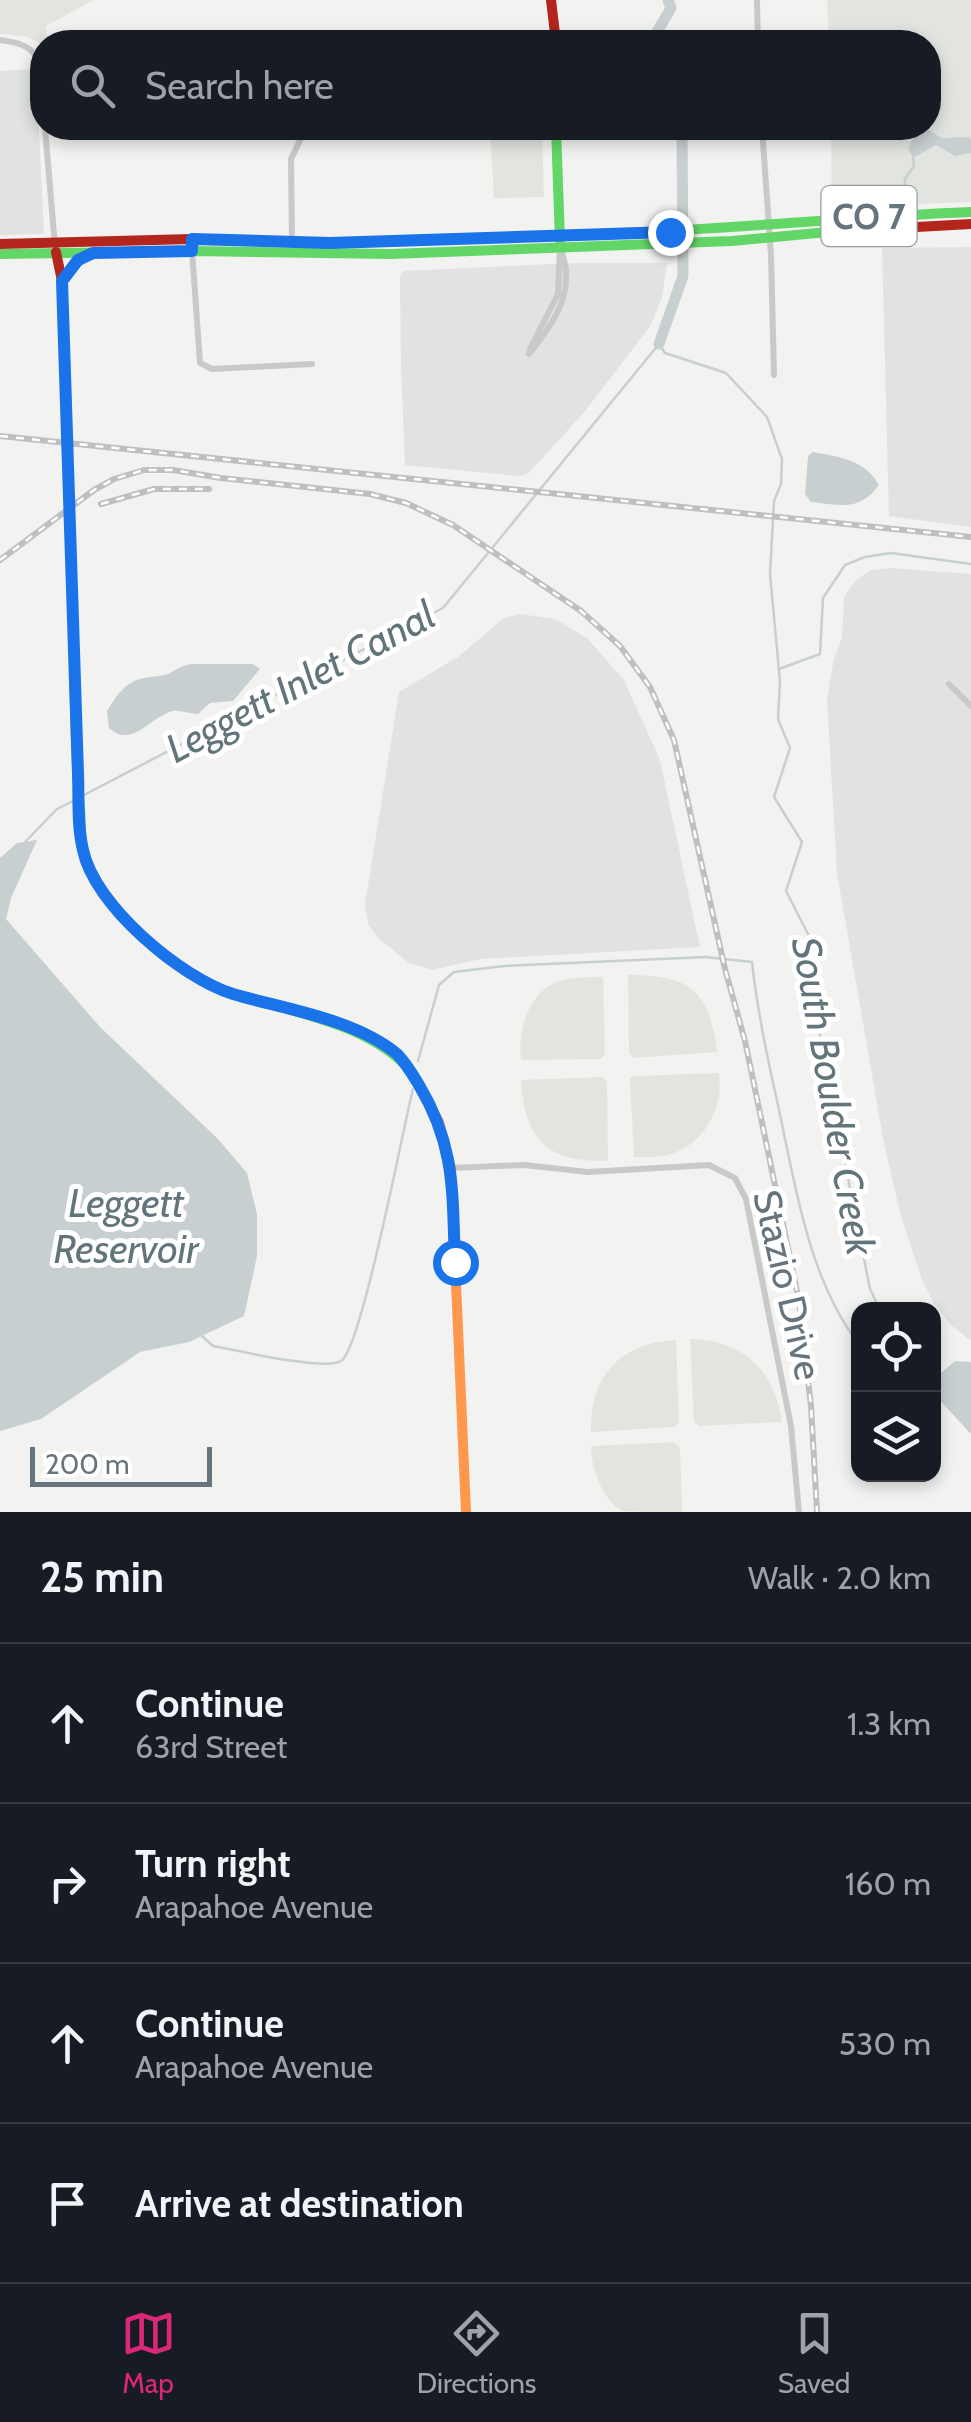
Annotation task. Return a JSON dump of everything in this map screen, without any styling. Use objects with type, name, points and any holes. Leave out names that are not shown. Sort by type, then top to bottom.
[{"type":"main road","points":[[556,140],[560,248]]},
{"type":"main road","name":"CO 7","points":[[0,244],[192,245],[559,235],[671,238],[702,243],[872,216],[971,212]]},
{"type":"main road","name":"CO 7","points":[[0,254],[55,247],[93,253],[192,245],[343,255],[560,248],[671,238],[701,230],[768,233],[971,224]]},
{"type":"main road","points":[[55,247],[62,281],[82,847],[104,894],[158,950],[223,990],[366,1036],[396,1054],[411,1071],[447,1142],[451,1168],[466,1512]]},
{"type":"main road","points":[[62,281],[78,260],[93,253]]},
{"type":"street","points":[[756,0],[757,30]]},
{"type":"street","points":[[0,40],[30,49]]},
{"type":"street","points":[[47,140],[55,247]]},
{"type":"street","points":[[292,242],[291,159],[300,140]]},
{"type":"street","points":[[763,140],[774,375]]},
{"type":"street","points":[[192,245],[200,363],[212,368],[312,364]]},
{"type":"street","points":[[560,248],[565,260],[565,298],[529,354],[534,336],[558,294],[560,248]]},
{"type":"street","points":[[949,684],[971,706]]},
{"type":"street","name":"Stazio Drive","points":[[451,1168],[524,1165],[588,1172],[709,1164],[735,1178],[746,1199],[787,1402],[799,1512]]},
{"type":"shaded area","points":[[0,0],[94,0],[46,26],[46,30],[30,30],[30,39],[0,34]]},
{"type":"shaded area","points":[[827,0],[971,0],[971,202],[832,207],[831,140],[941,140],[941,30],[828,30]]},
{"type":"shaded area","points":[[30,69],[30,140],[39,140],[44,234],[0,235],[0,71]]},
{"type":"shaded area","points":[[491,140],[542,140],[544,197],[494,198]]},
{"type":"shaded area","points":[[971,247],[971,527],[889,516],[882,248]]},
{"type":"shaded area","points":[[667,263],[662,297],[651,325],[586,410],[529,473],[519,476],[405,465],[400,277],[403,271]]},
{"type":"shaded area","points":[[871,570],[971,574],[971,1341],[941,1313],[941,1302],[933,1302],[901,1216],[884,1144],[837,873],[827,700],[834,658],[842,638],[844,597],[856,580]]},
{"type":"shaded area","points":[[520,614],[555,619],[587,638],[624,680],[660,760],[700,947],[480,959],[432,970],[409,963],[378,938],[368,924],[365,904],[399,692],[458,657],[504,618]]},
{"type":"shaded area","points":[[628,975],[667,978],[692,990],[708,1013],[717,1052],[634,1058],[629,1053]]},
{"type":"shaded area","points":[[603,977],[605,1054],[601,1059],[521,1060],[524,1024],[541,992],[562,980]]},
{"type":"shaded area","points":[[719,1073],[718,1099],[701,1135],[680,1151],[634,1157],[630,1079]]},
{"type":"shaded area","points":[[603,1077],[607,1082],[608,1161],[570,1157],[544,1144],[528,1119],[521,1080]]},
{"type":"shaded area","points":[[690,1339],[725,1345],[753,1361],[772,1387],[782,1422],[699,1426],[694,1422]]},
{"type":"shaded area","points":[[676,1340],[679,1423],[674,1427],[591,1432],[596,1394],[612,1366],[639,1348]]},
{"type":"shaded area","points":[[674,1442],[680,1448],[682,1512],[623,1511],[609,1500],[599,1483],[591,1446]]},
{"type":"water","points":[[971,139],[971,153],[955,156],[936,145],[913,158],[908,149],[912,140]]},
{"type":"water","points":[[813,452],[859,465],[879,485],[856,503],[811,502],[805,494],[808,456]]},
{"type":"water","points":[[193,664],[253,664],[260,669],[233,701],[210,703],[198,714],[173,711],[126,735],[109,728],[107,711],[127,686]]},
{"type":"water","name":"Leggett Reservoir","points":[[37,840],[11,898],[6,919],[100,1027],[218,1139],[247,1173],[257,1214],[257,1256],[244,1316],[189,1342],[140,1352],[41,1419],[0,1431],[0,858],[17,843]]},
{"type":"water","points":[[955,1361],[971,1362],[971,1434],[941,1402],[941,1373]]},
{"type":"waterway","name":"South Boulder Creek","points":[[658,30],[671,8],[668,0]]},
{"type":"waterway","name":"South Boulder Creek","points":[[659,344],[683,276],[682,140]]},
{"type":"waterway","points":[[904,194],[913,158]]},
{"type":"waterway","name":"South Boulder Creek","points":[[84,795],[443,608],[659,344],[665,353],[726,373],[767,417],[782,459],[781,484],[774,501],[770,574],[780,681],[778,719],[790,748],[774,797],[802,842],[786,891],[812,942],[807,970],[870,1289],[876,1302]]},
{"type":"waterway","points":[[779,669],[820,654],[823,598],[845,565],[891,553],[971,564]]},
{"type":"waterway","name":"Leggett Inlet Canal","points":[[25,842],[57,809],[77,799]]},
{"type":"waterway","points":[[418,1061],[439,985],[454,972],[504,966],[705,957],[752,962],[766,1051],[806,1229],[827,1289],[851,1332]]},
{"type":"waterway","points":[[202,1336],[213,1346],[259,1355],[299,1362],[341,1361],[360,1318],[413,1089]]},
{"type":"railway","points":[[0,436],[971,537]]},
{"type":"railway","points":[[0,560],[94,490],[144,470],[173,470],[370,494],[406,503],[453,525],[581,611],[620,646],[650,687],[674,740],[745,1041],[799,1301],[811,1406],[817,1512]]},
{"type":"railway","points":[[101,504],[154,489],[209,489]]},
{"type":"traffic: fast","points":[[556,140],[560,240]]},
{"type":"traffic: fast","points":[[605,234],[971,212]]},
{"type":"traffic: fast","points":[[0,254],[391,254],[732,241],[827,232]]},
{"type":"traffic: fast","points":[[74,655],[82,843],[92,875],[121,916],[160,951],[203,980],[235,995],[347,1028],[381,1046],[410,1070]]},
{"type":"traffic: slow","points":[[410,1070],[439,1122],[451,1168],[466,1512]]},
{"type":"traffic: jam","points":[[551,0],[555,30]]},
{"type":"traffic: jam","points":[[827,232],[971,224]]},
{"type":"traffic: jam","points":[[0,244],[192,239],[330,243],[605,234]]},
{"type":"traffic: jam","points":[[56,252],[62,281],[74,655]]},
{"type":"traffic: jam","points":[[62,281],[73,265],[89,254]]},
{"type":"route","points":[[455,1262],[447,1142],[430,1102],[396,1054],[366,1036],[326,1020],[234,994],[198,976],[158,950],[131,926],[104,894],[90,869],[82,847],[78,774],[62,281],[78,260],[93,253],[192,251],[192,239],[330,243],[670,232]]}]
